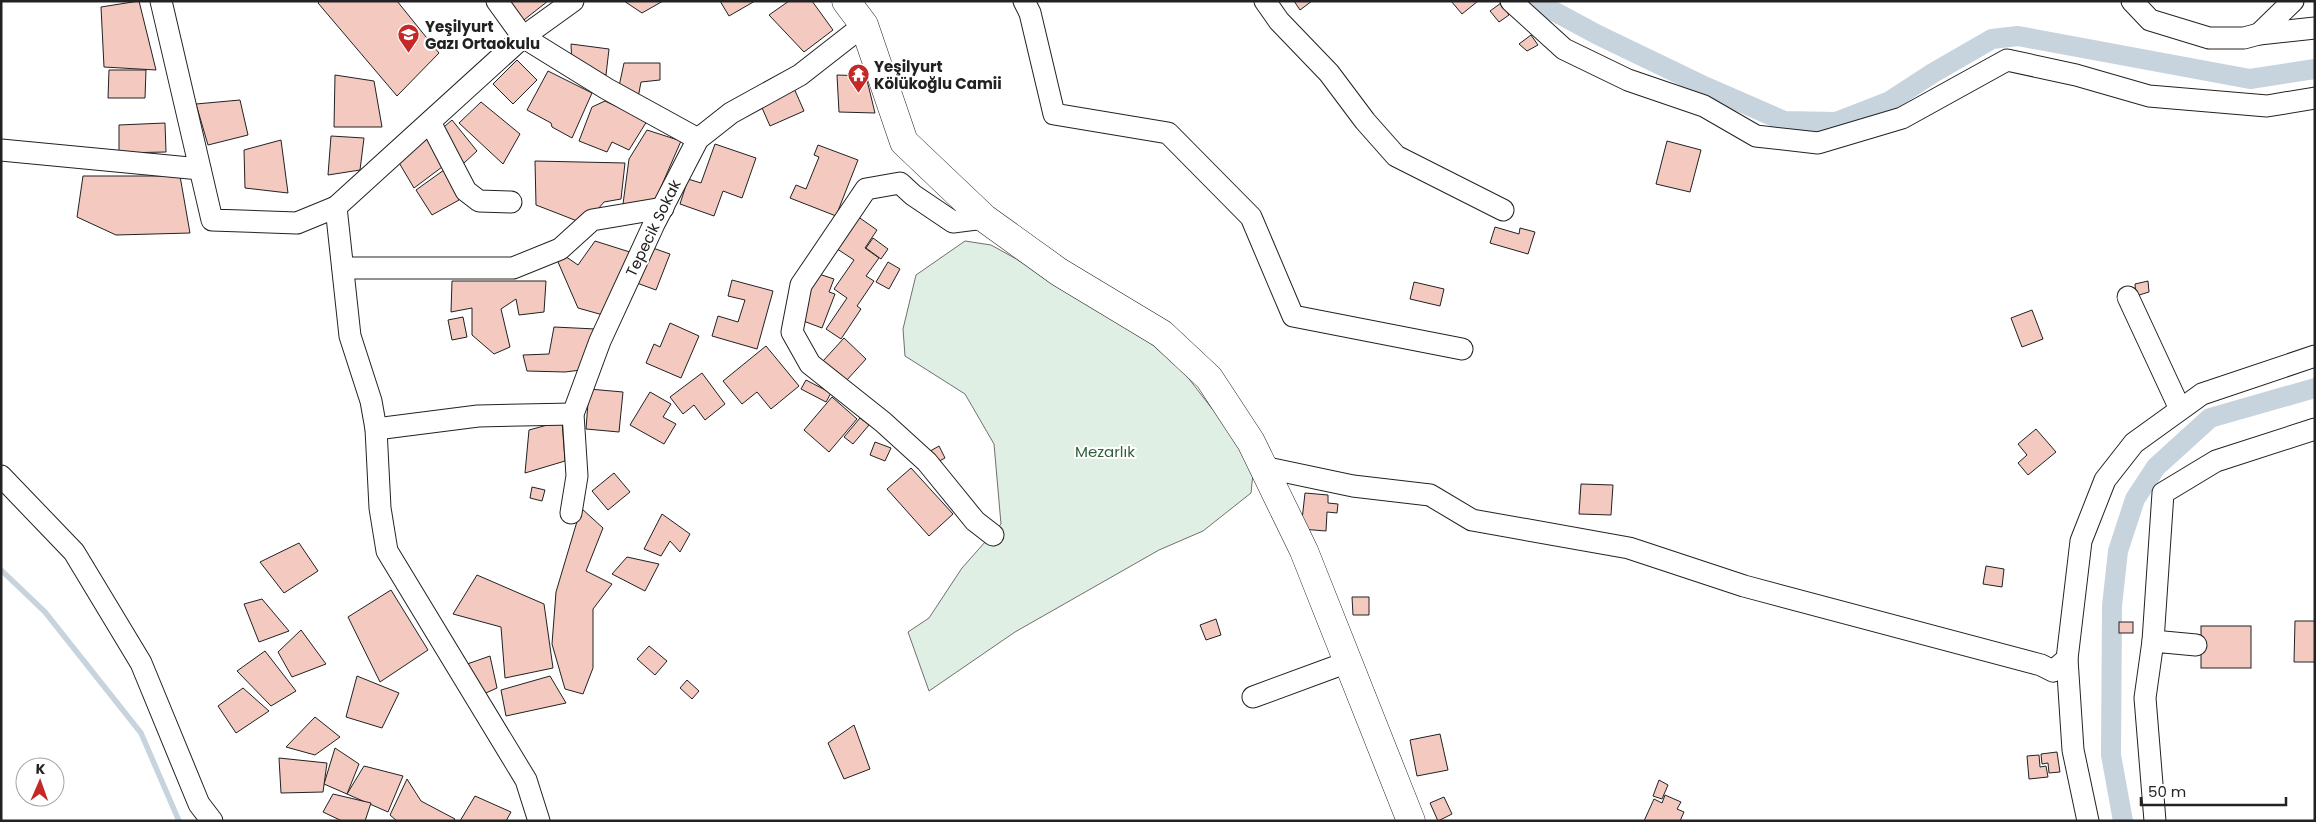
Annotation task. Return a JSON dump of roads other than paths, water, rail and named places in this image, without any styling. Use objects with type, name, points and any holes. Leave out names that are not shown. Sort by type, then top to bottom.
[{"type":"main road","points":[[846,1],[864,25],[904,142],[984,218],[1060,272],[1162,334],[1208,378],[1251,442],[1304,551],[1411,821]]},
{"type":"street","points":[[161,1],[212,220],[297,223],[336,207],[523,38],[573,1]]},
{"type":"street","points":[[497,1],[523,38],[607,89],[698,139]]},
{"type":"street","points":[[1024,1],[1030,13],[1054,114],[1168,133],[1252,218],[1293,316],[1462,349]]},
{"type":"street","points":[[1264,1],[1279,21],[1329,73],[1365,121],[1396,156],[1503,210]]},
{"type":"street","points":[[1511,1],[1564,49],[1628,80],[1704,106],[1756,136],[1818,143],[1902,118],[2007,60],[2076,75],[2149,96],[2267,106],[2315,98]]},
{"type":"street","points":[[2132,1],[2150,20],[2209,38],[2244,38],[2259,34],[2315,28]]},
{"type":"street","points":[[2259,34],[2293,1]]},
{"type":"street","name":"Tepecik Sokak","points":[[571,513],[576,476],[573,414],[600,341],[698,139],[730,113],[800,74],[864,25]]},
{"type":"street","points":[[430,122],[466,191],[479,201],[512,202]]},
{"type":"street","points":[[1,150],[200,170]]},
{"type":"street","points":[[984,218],[953,222],[913,195],[900,183],[866,189],[801,285],[792,332],[810,364],[883,422],[927,462],[975,521],[994,535]]},
{"type":"street","points":[[336,207],[350,336],[370,401],[376,429],[380,508],[387,552],[526,780],[539,821]]},
{"type":"street","points":[[343,268],[513,268],[560,249],[592,220],[663,208]]},
{"type":"street","points":[[2128,297],[2180,409]]},
{"type":"street","points":[[2088,821],[2073,750],[2067,659],[2081,541],[2105,480],[2134,443],[2202,394],[2315,356]]},
{"type":"street","points":[[376,429],[478,416],[573,414]]},
{"type":"street","points":[[2154,821],[2145,698],[2153,641],[2163,493],[2216,461],[2315,429]]},
{"type":"street","points":[[1263,467],[1353,486],[1430,496],[1472,520],[1629,548],[1744,586],[2041,665],[2052,671],[2067,659]]},
{"type":"street","points":[[1,476],[74,552],[141,663],[199,804],[212,821]]},
{"type":"street","points":[[2153,641],[2196,645]]},
{"type":"street","points":[[1253,697],[1348,662]]},
{"type":"waterway","points":[[1540,1],[1544,6],[1598,35],[1706,87],[1784,121],[1836,122],[1890,101],[1933,73],[1992,39],[2018,36],[2250,79],[2315,69]]},
{"type":"waterway","points":[[2123,821],[2111,755],[2112,606],[2118,551],[2135,499],[2156,467],[2210,418],[2315,388]]},
{"type":"waterway","points":[[1,570],[45,612],[141,733],[179,821]]},
{"type":"place","name":"Yeşilyurt Gazı Ortaokulu","points":[[409,54]]},
{"type":"place","name":"Yeşilyurt Kölükoğlu Camii","points":[[858,94]]},
{"type":"park label","name":"Mezarlık","points":[[1105,451]]}]
